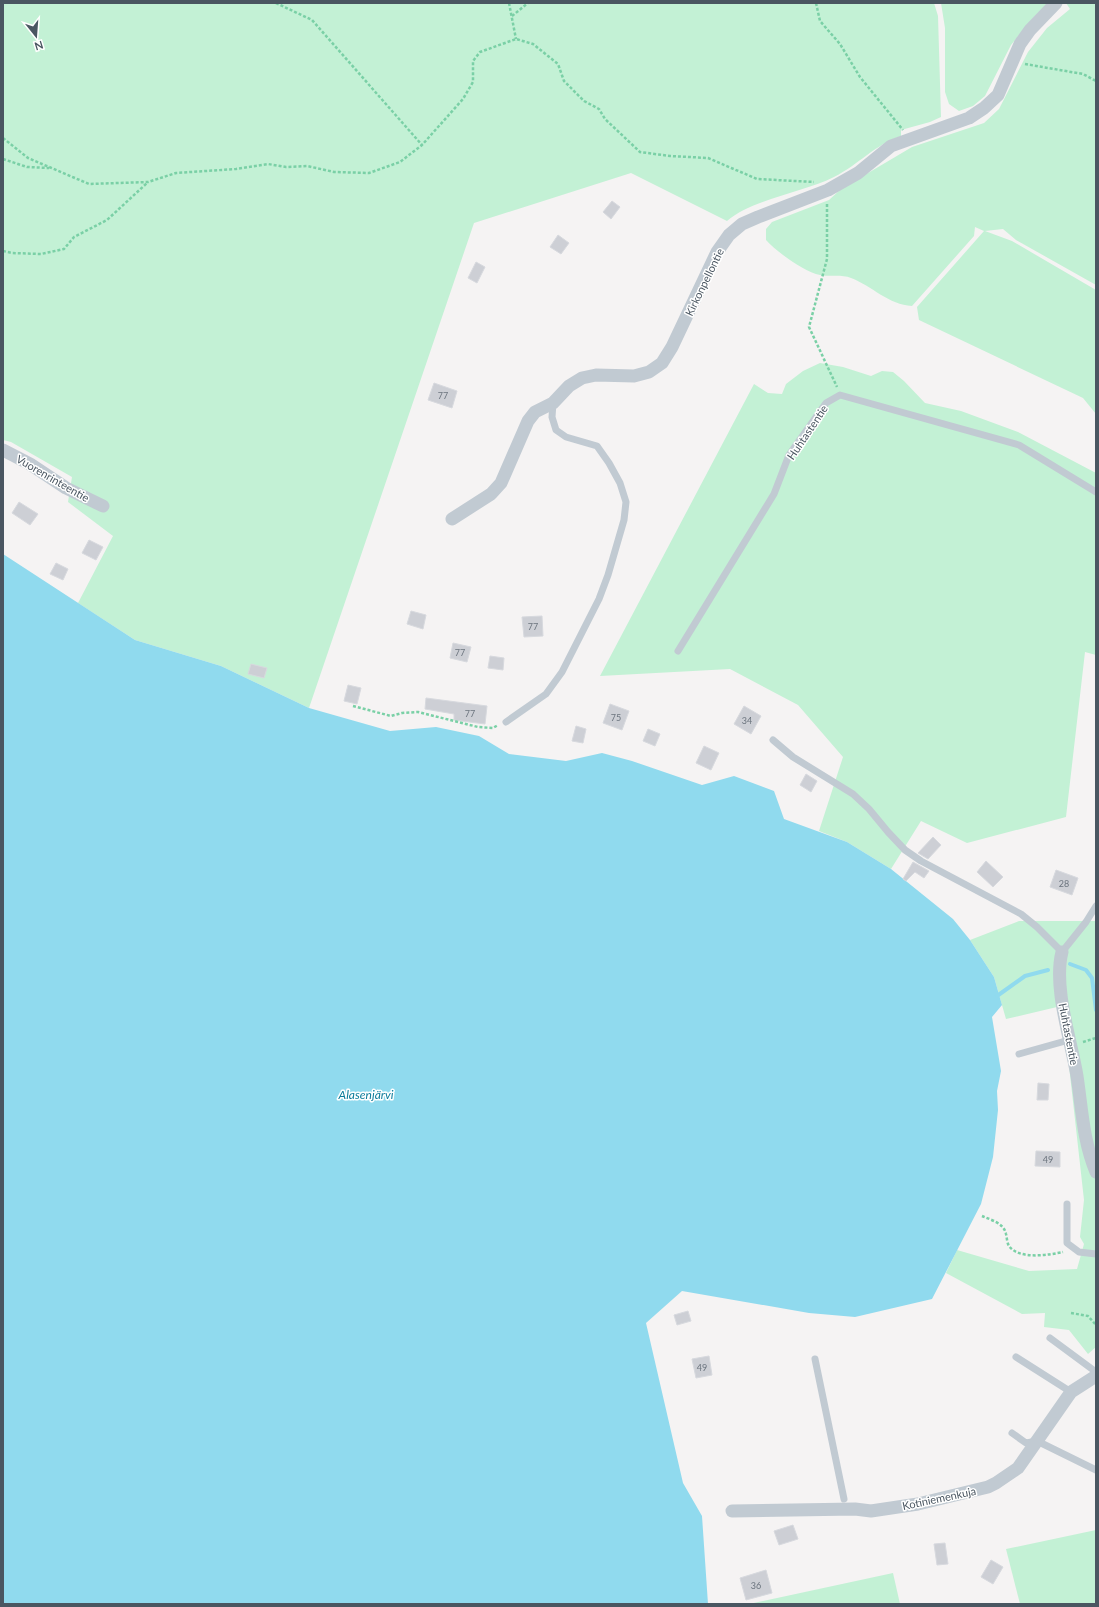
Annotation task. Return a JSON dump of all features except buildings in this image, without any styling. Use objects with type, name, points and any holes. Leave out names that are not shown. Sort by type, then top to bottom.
[{"type":"street","name":"Kirkonpellontie","points":[[452,519],[491,494],[500,483],[528,421],[535,412],[553,403],[569,386],[582,378],[596,375],[634,376],[649,372],[662,363],[672,347],[717,252],[729,235],[742,224],[828,190],[858,173],[891,146],[909,138],[969,118],[984,108],[998,95],[1020,44],[1030,30],[1056,3]]},
{"type":"street","name":"Vuorenrinteentie","points":[[3,450],[30,464],[66,488],[103,506]]},
{"type":"street","name":"Huhtastentie","points":[[1062,952],[1058,964],[1059,978],[1069,1040],[1077,1075],[1085,1140],[1096,1172]]},
{"type":"street","name":"Kotiniemenkuja","points":[[732,1511],[855,1509],[871,1511],[918,1504],[988,1487],[1018,1468],[1071,1392],[1096,1376]]},
{"type":"lane","points":[[840,395],[1019,445],[1096,492]]},
{"type":"lane","name":"Huhtastentie","points":[[678,651],[774,494],[789,455],[826,403],[840,395]]},
{"type":"lane","points":[[506,722],[546,694],[562,672],[599,599],[608,575],[624,520],[626,502],[620,483],[609,463],[597,446],[566,437],[556,430],[552,417],[553,403]]},
{"type":"lane","points":[[773,740],[793,757],[853,794],[869,809],[905,850],[921,861],[1021,914],[1062,952]]},
{"type":"lane","name":"Huhtastentie","points":[[1062,952],[1086,922],[1096,906]]},
{"type":"lane","points":[[1019,1054],[1069,1040]]},
{"type":"lane","points":[[1067,1204],[1067,1243],[1079,1252],[1096,1254]]},
{"type":"lane","points":[[1050,1338],[1096,1372]]},
{"type":"lane","points":[[1016,1356],[1071,1392]]},
{"type":"lane","points":[[814,1359],[844,1499]]},
{"type":"lane","points":[[1012,1433],[1026,1442],[1037,1441],[1096,1470]]},
{"type":"path","points":[[276,3],[312,20],[422,145]]},
{"type":"path","points":[[509,3],[516,39]]},
{"type":"path","points":[[512,16],[528,3]]},
{"type":"path","points":[[816,3],[820,21],[840,44],[860,77],[909,138]]},
{"type":"path","points":[[3,138],[28,158],[89,184],[148,182],[176,173],[236,169],[268,164],[286,167],[307,166],[334,172],[369,173],[400,162],[422,145],[463,99],[473,82],[473,61],[480,52],[516,39],[533,44],[558,64],[564,81],[584,101],[599,109],[605,119],[640,152],[670,156],[708,158],[757,179],[809,181],[821,184],[828,190],[826,221],[827,259],[809,327],[840,395]]},
{"type":"path","points":[[1014,59],[1031,66],[1083,74],[1096,81]]},
{"type":"path","points":[[3,159],[26,167],[51,168]]},
{"type":"path","points":[[3,251],[12,253],[41,254],[64,249],[74,237],[107,220],[148,182]]},
{"type":"path","points":[[354,706],[391,716],[402,712],[418,712],[478,727],[493,728],[506,722]]},
{"type":"path","points":[[982,1216],[1000,1224],[1006,1232],[1008,1245],[1013,1250],[1018,1252],[1029,1255],[1048,1255],[1066,1251],[1079,1252]]},
{"type":"path","points":[[1071,1313],[1088,1316],[1096,1325]]},
{"type":"green space","points":[[3,3],[934,3],[938,16],[941,117],[930,122],[901,130],[901,136],[883,144],[851,167],[834,177],[807,188],[750,207],[737,213],[727,221],[631,173],[474,223],[309,708],[221,666],[135,640],[78,603],[113,536],[68,502],[72,477],[11,442],[3,440]]},
{"type":"green space","points":[[941,3],[1048,3],[1033,18],[1011,45],[985,96],[973,106],[959,111],[949,104],[945,92],[945,28]]},
{"type":"green space","points":[[1066,3],[1096,3],[1096,285],[1016,240],[1003,229],[985,231],[1012,241],[1096,290],[1096,414],[1083,398],[919,320],[917,307],[984,231],[975,227],[974,236],[912,306],[904,305],[888,299],[859,281],[851,278],[844,276],[820,275],[806,270],[784,256],[766,240],[766,229],[772,222],[829,200],[841,189],[912,147],[984,123],[999,109],[1028,52],[1047,28],[1070,9]]},
{"type":"green space","points":[[820,363],[843,367],[871,376],[882,371],[893,372],[925,403],[961,411],[1018,432],[1096,473],[1096,655],[1085,652],[1066,817],[967,843],[921,821],[891,869],[847,842],[819,831],[843,757],[798,705],[730,669],[600,676],[754,384],[768,393],[782,394],[786,384],[803,371]]},
{"type":"green space","points":[[1019,921],[1096,921],[1096,1347],[1088,1354],[1069,1330],[1044,1327],[1045,1313],[1022,1314],[946,1273],[957,1250],[1029,1271],[1077,1269],[1084,1244],[1080,1237],[1084,1200],[1067,1048],[1057,1007],[1006,1019],[994,977],[970,940]]},
{"type":"green space","points":[[1096,1530],[1096,1604],[1020,1604],[1006,1549]]},
{"type":"green space","points":[[893,1573],[900,1604],[749,1604]]},
{"type":"water","name":"Alasenjärvi","points":[[3,554],[135,640],[221,666],[309,708],[390,731],[436,727],[479,736],[509,754],[566,761],[602,753],[632,761],[702,785],[734,776],[774,791],[784,819],[847,842],[891,869],[953,919],[970,940],[994,977],[1002,1005],[992,1017],[1001,1071],[997,1091],[998,1110],[993,1157],[981,1204],[932,1299],[855,1317],[809,1313],[682,1291],[646,1323],[683,1483],[702,1516],[708,1604],[3,1604]]},
{"type":"waterway","points":[[1070,964],[1086,970],[1092,978],[1096,1010]]},
{"type":"waterway","points":[[997,996],[1025,976],[1048,970]]}]
